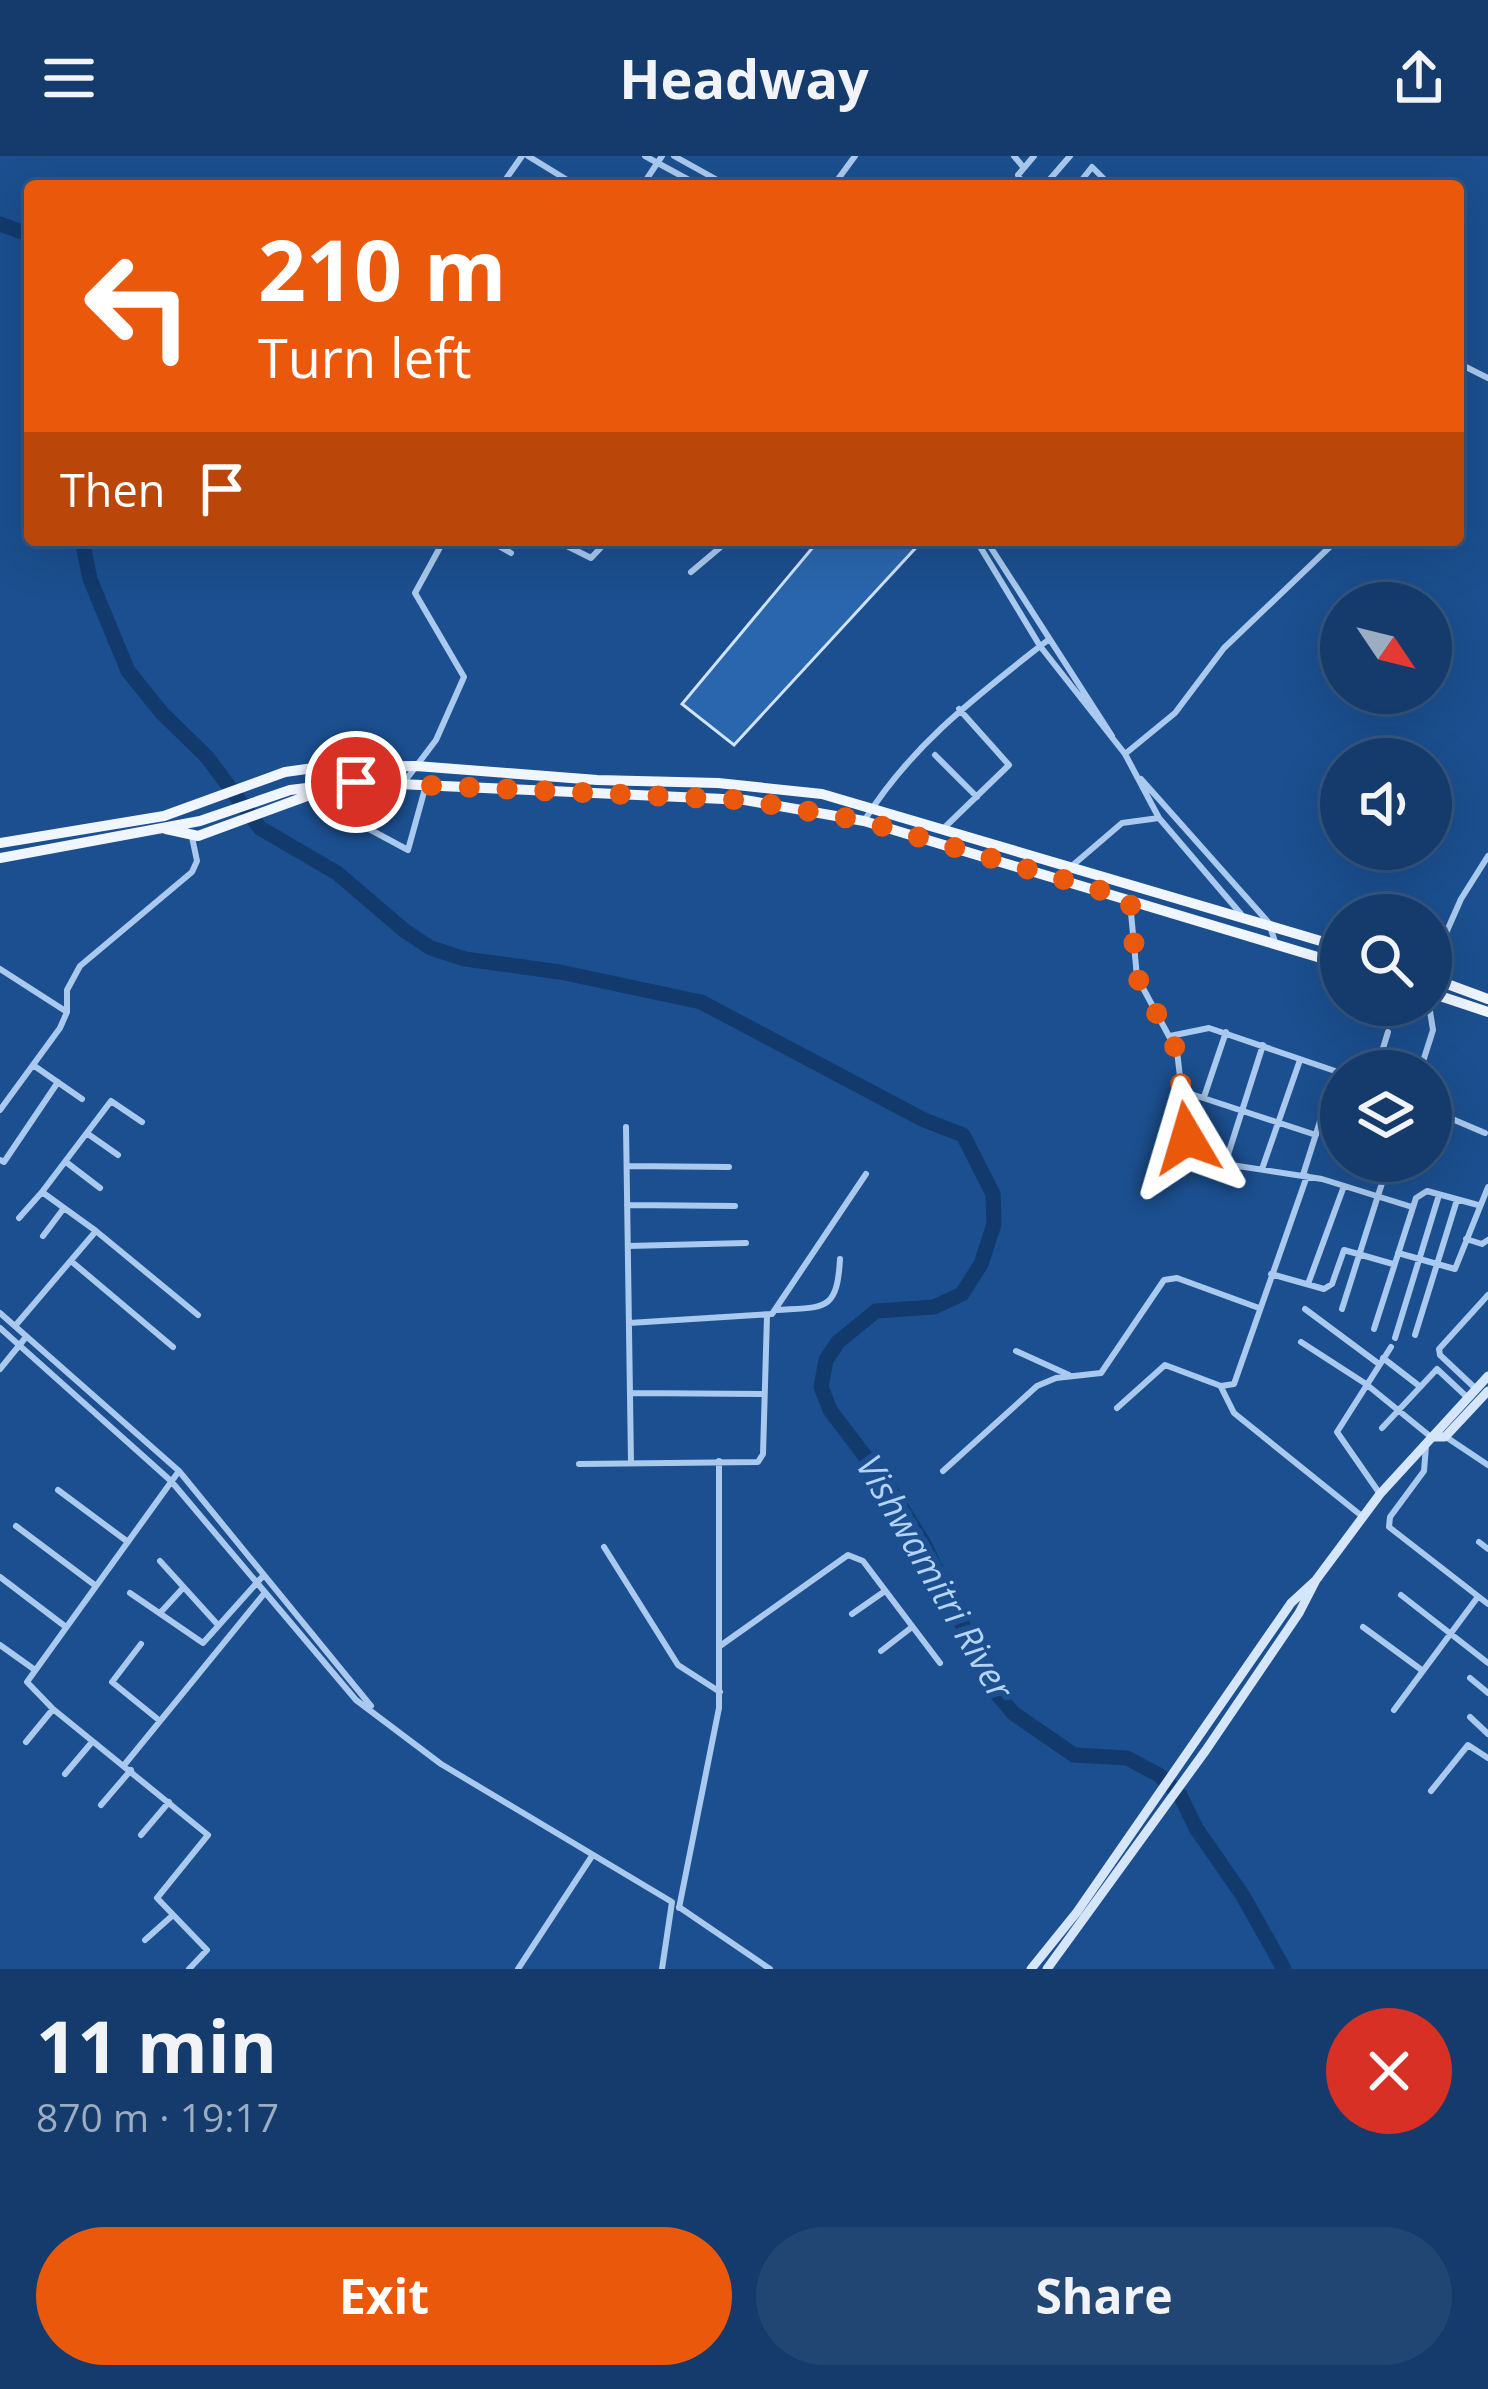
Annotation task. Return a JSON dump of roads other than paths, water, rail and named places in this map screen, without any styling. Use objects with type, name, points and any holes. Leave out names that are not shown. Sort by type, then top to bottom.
[{"type":"main road","points":[[0,843],[186,810],[285,772],[321,767],[416,766],[597,780],[718,783],[822,794],[1320,940]]},
{"type":"main road","points":[[0,858],[200,821],[289,795],[356,782],[745,800],[864,821],[1320,957]]},
{"type":"main road","points":[[162,828],[198,836],[289,795]]},
{"type":"main road","points":[[1452,986],[1488,999]]},
{"type":"main road","points":[[1452,999],[1488,1012]]},
{"type":"street","points":[[506,180],[525,156],[567,180]]},
{"type":"street","points":[[645,156],[659,159],[689,180]]},
{"type":"street","points":[[674,156],[717,180]]},
{"type":"street","points":[[1014,156],[1024,168]]},
{"type":"street","points":[[1021,180],[1018,175],[1034,156]]},
{"type":"street","points":[[1049,180],[1070,156]]},
{"type":"street","points":[[1082,180],[1092,167],[1105,180]]},
{"type":"street","points":[[403,784],[436,740],[464,677],[415,592],[440,546]]},
{"type":"street","points":[[499,546],[511,553]]},
{"type":"street","points":[[567,546],[591,558],[602,546]]},
{"type":"street","points":[[692,572],[722,546]]},
{"type":"street","points":[[980,546],[1125,754],[1159,818],[1244,917]]},
{"type":"street","points":[[989,546],[1044,643]]},
{"type":"street","points":[[1125,754],[1175,713],[1224,648],[1331,546]]},
{"type":"street","points":[[864,821],[913,754],[959,709],[1044,643]]},
{"type":"street","points":[[944,829],[1009,763],[959,709]]},
{"type":"street","points":[[935,755],[977,797]]},
{"type":"street","points":[[1135,772],[1269,923],[1275,942]]},
{"type":"street","points":[[356,822],[408,850],[426,785]]},
{"type":"street","points":[[1059,877],[1122,823],[1159,818]]},
{"type":"street","points":[[0,1110],[67,1012],[68,990],[80,967],[192,872],[198,836]]},
{"type":"street","points":[[1452,919],[1488,856]]},
{"type":"street","points":[[1130,899],[1137,977],[1170,1036],[1193,1149],[1225,1164],[1305,1176],[1412,1207]]},
{"type":"street","points":[[0,969],[67,1012]]},
{"type":"street","points":[[1170,1036],[1209,1028],[1320,1066]]},
{"type":"street","points":[[1204,1099],[1226,1032]]},
{"type":"street","points":[[1382,1050],[1388,1032]]},
{"type":"street","points":[[1225,1164],[1263,1046]]},
{"type":"street","points":[[1262,1169],[1300,1060]]},
{"type":"street","points":[[33,1065],[82,1100]]},
{"type":"street","points":[[0,1160],[4,1162],[58,1082]]},
{"type":"street","points":[[1182,1091],[1316,1135]]},
{"type":"street","points":[[19,1218],[111,1101],[142,1122]]},
{"type":"street","points":[[1452,1119],[1484,1132]]},
{"type":"street","points":[[1117,1408],[1165,1365],[1221,1386],[1234,1384],[1320,1124]]},
{"type":"street","points":[[626,1126],[631,1463]]},
{"type":"street","points":[[88,1134],[118,1155]]},
{"type":"street","points":[[66,1162],[100,1188]]},
{"type":"street","points":[[627,1166],[729,1167]]},
{"type":"street","points":[[629,1323],[767,1316],[777,1310],[866,1174]]},
{"type":"street","points":[[1342,1310],[1381,1182]]},
{"type":"street","points":[[1308,1285],[1344,1186]]},
{"type":"street","points":[[1398,1253],[1455,1269],[1488,1187]]},
{"type":"street","points":[[42,1192],[198,1316]]},
{"type":"street","points":[[1374,1329],[1412,1207],[1421,1194],[1478,1205]]},
{"type":"street","points":[[1395,1338],[1439,1195]]},
{"type":"street","points":[[1415,1335],[1457,1199]]},
{"type":"street","points":[[627,1205],[735,1206]]},
{"type":"street","points":[[43,1235],[64,1208]]},
{"type":"street","points":[[15,1326],[96,1231]]},
{"type":"street","points":[[1466,1239],[1482,1244],[1488,1240]]},
{"type":"street","points":[[628,1246],[746,1243]]},
{"type":"street","points":[[1271,1274],[1329,1288],[1342,1251],[1394,1264]]},
{"type":"street","points":[[777,1310],[822,1307],[832,1300],[838,1293],[840,1259]]},
{"type":"street","points":[[71,1261],[173,1347]]},
{"type":"street","points":[[944,1471],[1037,1386],[1106,1369],[1160,1282],[1170,1277],[1259,1308]]},
{"type":"street","points":[[1478,1393],[1438,1349],[1488,1295]]},
{"type":"street","points":[[1306,1309],[1419,1385]]},
{"type":"street","points":[[0,1313],[178,1471],[373,1708]]},
{"type":"street","points":[[579,1464],[758,1462],[763,1454],[767,1316]]},
{"type":"street","points":[[0,1328],[171,1481],[349,1694],[441,1764],[675,1905],[770,1969]]},
{"type":"street","points":[[0,1369],[26,1337]]},
{"type":"street","points":[[1301,1342],[1366,1384],[1428,1440]]},
{"type":"street","points":[[1380,1494],[1337,1437],[1338,1426],[1390,1347]]},
{"type":"street","points":[[1016,1351],[1072,1376]]},
{"type":"street","points":[[1382,1428],[1437,1369],[1478,1393]]},
{"type":"street","points":[[1445,1437],[1488,1376]]},
{"type":"street","points":[[1221,1386],[1234,1413],[1363,1517]]},
{"type":"street","points":[[630,1393],[762,1394]]},
{"type":"street","points":[[1031,1969],[1077,1912],[1291,1604],[1316,1580],[1380,1494],[1478,1393]]},
{"type":"street","points":[[1428,1440],[1445,1437],[1488,1465]]},
{"type":"street","points":[[1428,1440],[1424,1471],[1390,1517],[1389,1527],[1488,1604]]},
{"type":"street","points":[[662,1969],[716,1731],[719,1461]]},
{"type":"street","points":[[178,1471],[27,1682],[92,1742],[208,1835],[157,1898],[207,1950],[189,1969]]},
{"type":"street","points":[[58,1490],[128,1542]]},
{"type":"street","points":[[16,1526],[96,1586]]},
{"type":"street","points":[[1479,1542],[1488,1549]]},
{"type":"street","points":[[604,1547],[678,1665],[720,1692]]},
{"type":"street","points":[[720,1646],[848,1555],[863,1561],[940,1663]]},
{"type":"street","points":[[160,1561],[219,1626]]},
{"type":"street","points":[[130,1593],[200,1643],[263,1576]]},
{"type":"street","points":[[0,1577],[66,1627]]},
{"type":"street","points":[[1046,1969],[1206,1750],[1299,1613],[1316,1580]]},
{"type":"street","points":[[160,1612],[183,1588]]},
{"type":"street","points":[[852,1615],[885,1591]]},
{"type":"street","points":[[101,1805],[160,1721],[262,1594]]},
{"type":"street","points":[[1400,1595],[1488,1663]]},
{"type":"street","points":[[1394,1710],[1478,1598]]},
{"type":"street","points":[[881,1651],[913,1626]]},
{"type":"street","points":[[1363,1627],[1423,1671]]},
{"type":"street","points":[[141,1644],[112,1682],[160,1721]]},
{"type":"street","points":[[0,1645],[35,1670]]},
{"type":"street","points":[[1470,1678],[1488,1693]]},
{"type":"street","points":[[26,1742],[53,1709]]},
{"type":"street","points":[[1470,1718],[1488,1734]]},
{"type":"street","points":[[65,1774],[92,1742]]},
{"type":"street","points":[[1431,1791],[1468,1744],[1488,1758]]},
{"type":"street","points":[[141,1835],[169,1802]]},
{"type":"street","points":[[518,1969],[592,1856]]},
{"type":"street","points":[[145,1940],[173,1916]]},
{"type":"waterway","points":[[0,224],[24,233]]},
{"type":"waterway","name":"Vishwamitri River","points":[[83,546],[90,579],[128,671],[162,713],[207,757],[260,828],[337,873],[405,931],[431,948],[465,959],[560,972],[701,1002],[924,1120],[963,1135],[993,1194],[994,1224],[981,1264],[962,1294],[934,1307],[876,1311],[838,1342],[826,1360],[821,1387],[830,1410],[890,1489],[924,1544],[993,1689],[1013,1713],[1074,1755],[1127,1758],[1159,1775],[1180,1795],[1284,1969]]}]
